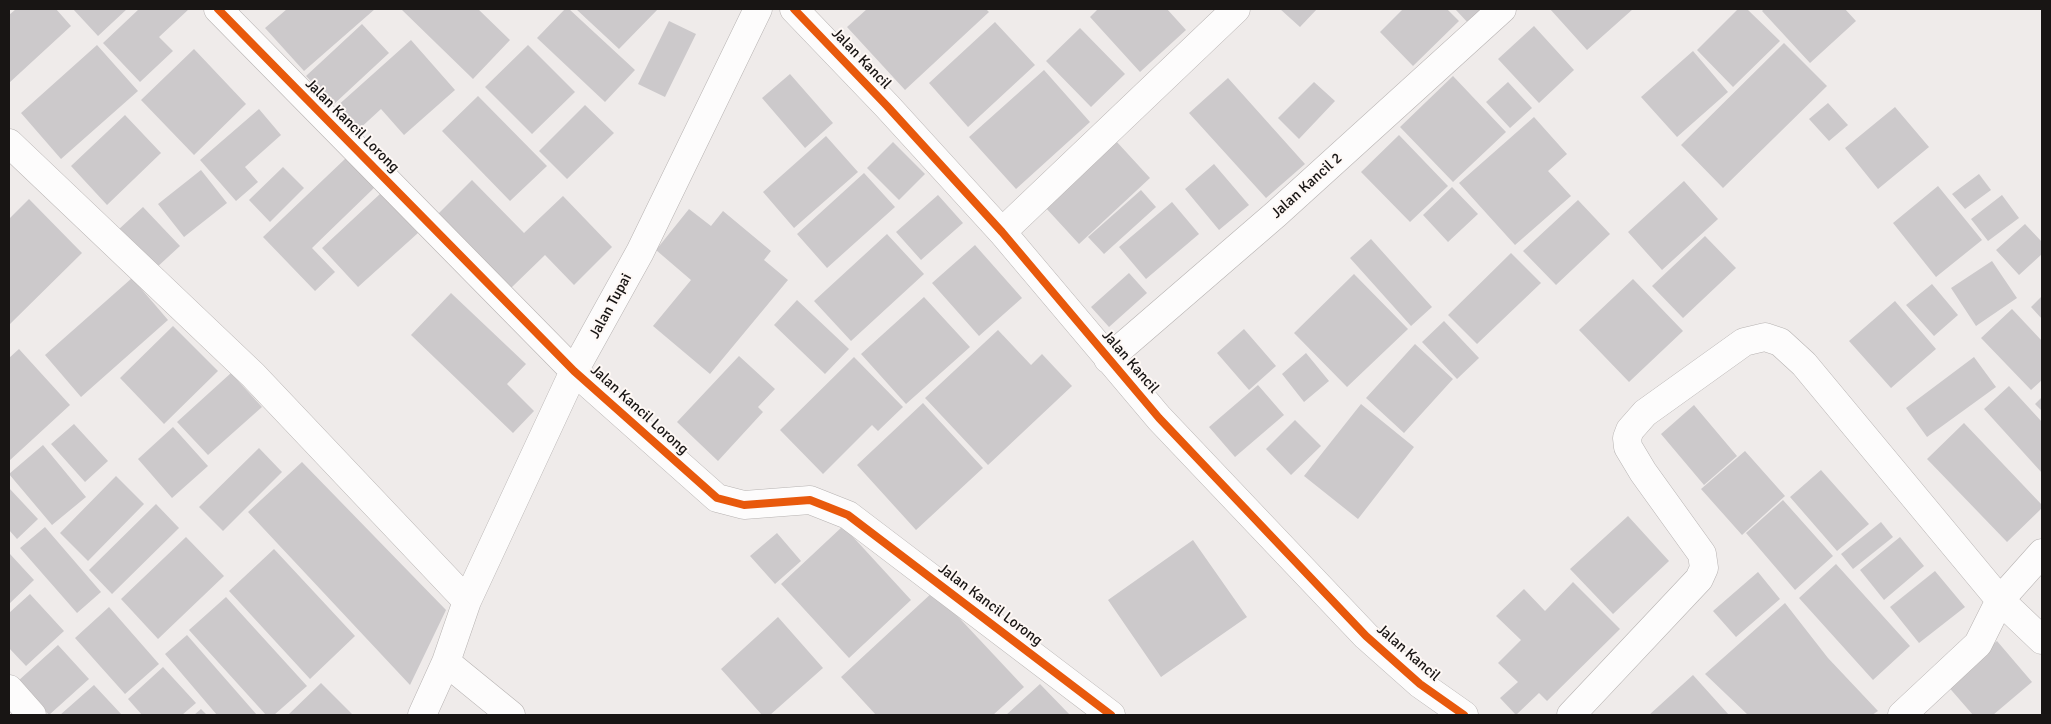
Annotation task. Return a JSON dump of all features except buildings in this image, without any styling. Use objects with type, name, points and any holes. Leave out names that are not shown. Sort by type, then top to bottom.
[{"type":"street","name":"Jalan Kancil Lorong","points":[[218,9],[574,371],[717,498],[744,505],[810,500],[848,515],[1111,715]]},
{"type":"street","name":"Jalan Tupai","points":[[422,715],[446,662],[467,601],[574,371],[640,252],[758,9]]},
{"type":"street","name":"Jalan Kancil","points":[[794,9],[887,106],[1002,232],[1159,418],[1366,636],[1420,684],[1464,715]]},
{"type":"street","points":[[1002,232],[1236,9]]},
{"type":"street","name":"Jalan Kancil 2","points":[[1108,358],[1276,214],[1502,9]]},
{"type":"street","points":[[9,143],[252,375],[467,601]]},
{"type":"street","points":[[1571,715],[1699,579],[1704,568],[1702,554],[1643,472],[1628,447],[1627,438],[1630,430],[1644,413],[1744,342],[1765,337],[1780,342],[1804,364],[2000,600],[2042,640]]},
{"type":"street","points":[[1902,715],[1978,644],[2000,600],[2042,553]]},
{"type":"street","points":[[446,662],[511,715]]},
{"type":"street","points":[[9,689],[32,715]]},
{"type":"cycle path","points":[[218,9],[574,371],[717,498],[744,505],[810,500],[848,515],[1111,715]]},
{"type":"cycle path","points":[[794,9],[887,106],[1002,232],[1159,418],[1366,636],[1420,684],[1464,715]]}]
